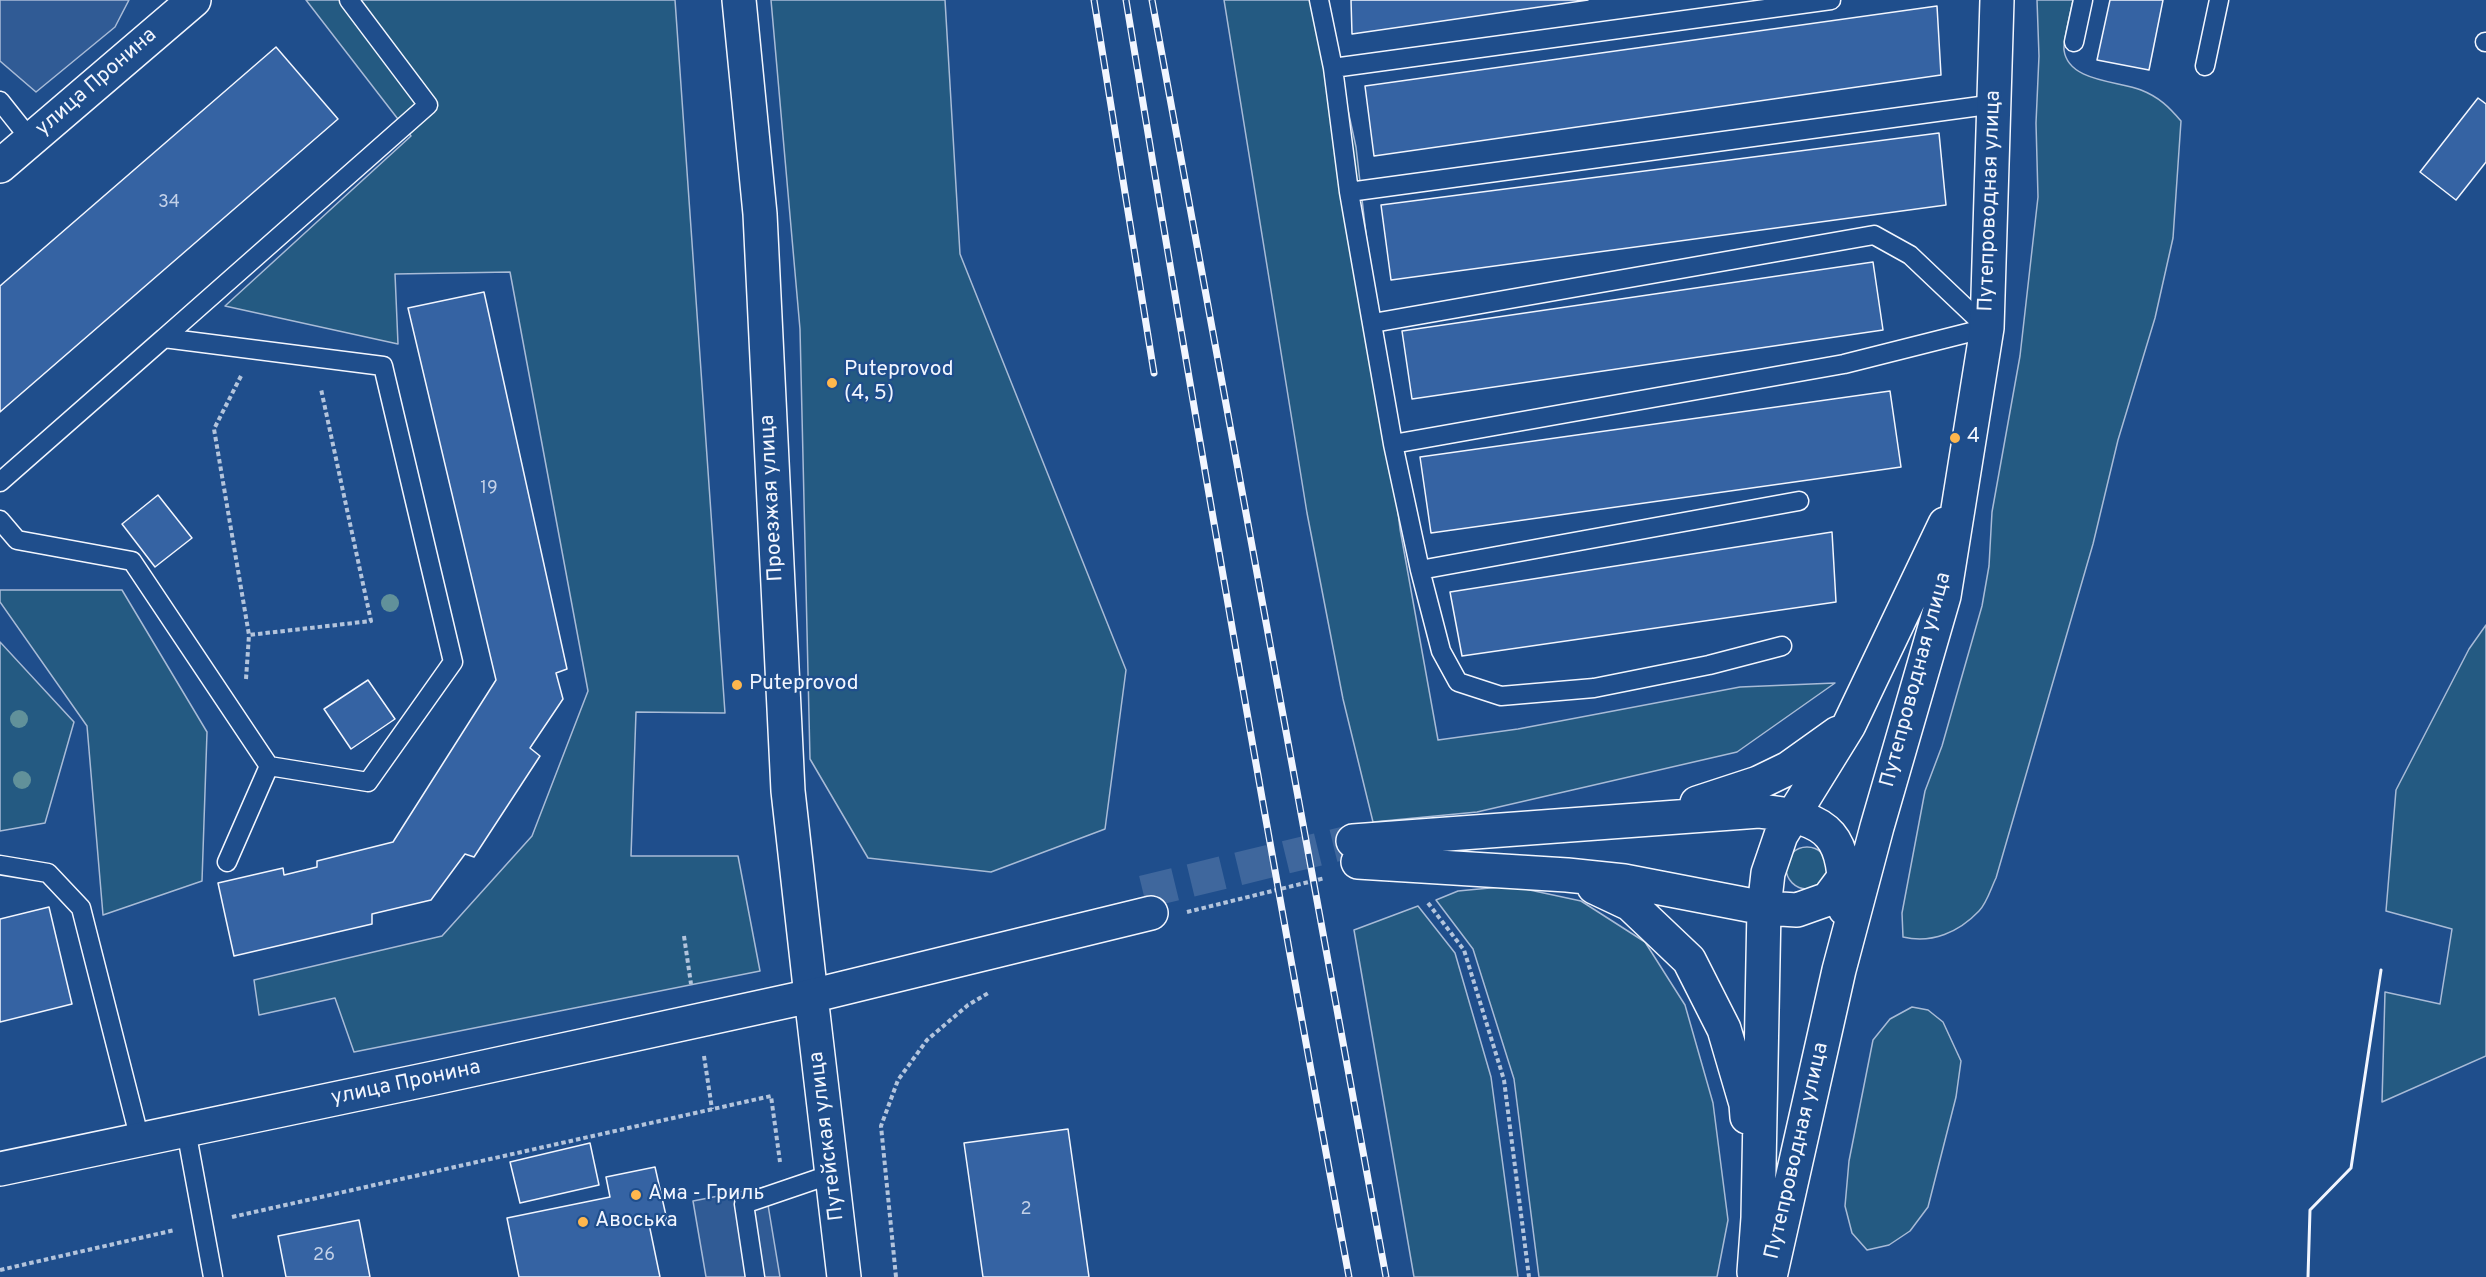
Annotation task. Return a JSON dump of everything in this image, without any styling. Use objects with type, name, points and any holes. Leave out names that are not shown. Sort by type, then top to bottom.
[{"type":"main road","name":"улица Пронина","points":[[0,166],[194,0]]},
{"type":"main road","name":"Проезжая улица","points":[[739,0],[760,214],[788,791],[812,996]]},
{"type":"main road","name":"Путепроводная улица","points":[[1770,1277],[1839,970],[1877,827],[1944,596],[1987,328],[1997,0]]},
{"type":"main road","points":[[1753,1277],[1758,1218],[1764,908],[1768,873],[1781,835],[1849,725],[1960,493]]},
{"type":"main road","points":[[1634,820],[1758,783],[1789,768],[1849,725]]},
{"type":"main road","points":[[1839,970],[1845,909],[1845,878],[1842,859],[1836,841],[1818,825],[1794,814],[1759,811],[1634,820],[1355,851],[1624,881],[1764,908],[1797,910],[1828,899],[1845,878],[1877,827]]},
{"type":"main road","points":[[1568,875],[1630,904],[1689,960],[1724,1029],[1746,1104],[1758,1218]]},
{"type":"main road","name":"улица Пронина","points":[[0,1169],[812,996],[989,930],[1157,906]]},
{"type":"main road","name":"Путейская улица","points":[[812,996],[844,1277]]},
{"type":"lane","points":[[0,482],[428,105],[349,0]]},
{"type":"lane","points":[[1319,0],[1333,68],[1350,192],[1393,444],[1420,570],[1441,651],[1458,681],[1501,696],[1594,688],[1709,665],[1782,646]]},
{"type":"lane","points":[[1333,68],[1831,0]]},
{"type":"lane","points":[[2074,42],[2083,0]]},
{"type":"lane","points":[[2205,66],[2219,0]]},
{"type":"lane","points":[[0,101],[30,140]]},
{"type":"lane","points":[[1350,192],[1995,104]]},
{"type":"lane","points":[[1373,323],[1874,235],[1910,255],[1987,328]]},
{"type":"lane","points":[[1393,444],[1844,364],[1987,328]]},
{"type":"lane","points":[[0,520],[17,540],[132,561],[269,766],[368,782],[453,662],[383,366],[164,338]]},
{"type":"lane","points":[[1420,570],[1798,501]]},
{"type":"lane","points":[[227,862],[269,766]]},
{"type":"lane","points":[[0,865],[48,873],[81,909],[140,1140]]},
{"type":"lane","points":[[186,1130],[213,1277]]},
{"type":"lane","points":[[755,1277],[744,1204],[832,1174]]},
{"type":"path","points":[[255,348],[214,429],[249,635],[371,621],[314,357]]},
{"type":"path","points":[[1157,906],[1326,878]]},
{"type":"path","points":[[1422,894],[1464,950],[1504,1080],[1529,1277]]},
{"type":"path","points":[[896,1277],[881,1126],[898,1080],[927,1040],[968,1005],[995,989]]},
{"type":"path","points":[[0,1270],[771,1096],[784,1191]]},
{"type":"shaded area","points":[[0,0],[129,0],[115,27],[36,92],[0,61]]},
{"type":"shaded area","points":[[306,0],[675,0],[725,713],[636,712],[631,856],[738,856],[760,971],[354,1052],[335,998],[259,1015],[254,980],[442,936],[532,836],[588,691],[510,272],[395,274],[398,344],[225,306],[411,136]]},
{"type":"shaded area","points":[[771,0],[945,0],[960,254],[1126,670],[1105,829],[991,872],[868,858],[810,759],[800,329]]},
{"type":"shaded area","points":[[1224,0],[1324,0],[1356,147],[1400,529],[1438,740],[1518,729],[1740,687],[1835,683],[1737,752],[1477,812],[1373,822],[1343,699],[1307,513]]},
{"type":"shaded area","points":[[2037,0],[2073,0],[2064,50],[2068,61],[2075,68],[2096,79],[2132,87],[2153,96],[2181,121],[2173,238],[2155,318],[2118,440],[2093,544],[1996,878],[1982,908],[1963,925],[1944,935],[1914,939],[1903,937],[1902,913],[1925,791],[1942,746],[1982,606],[1989,566],[1992,512],[2020,356],[2038,197]]},
{"type":"shaded area","points":[[0,590],[122,590],[207,732],[202,881],[103,915],[87,726],[0,602]]},
{"type":"shaded area","points":[[2486,625],[2486,1056],[2382,1102],[2385,992],[2440,1004],[2452,929],[2386,911],[2396,790],[2469,649]]},
{"type":"shaded area","points":[[0,642],[74,722],[45,823],[0,831]]},
{"type":"shaded area","points":[[1807,847],[1815,848],[1822,853],[1827,860],[1827,876],[1822,883],[1815,888],[1807,889],[1799,888],[1792,883],[1787,876],[1786,868],[1787,860],[1792,853],[1799,848]]},
{"type":"shaded area","points":[[1511,886],[1581,901],[1645,942],[1685,1005],[1713,1103],[1728,1220],[1717,1277],[1539,1277],[1514,1079],[1473,949],[1436,900],[1458,891]]},
{"type":"shaded area","points":[[1418,906],[1455,953],[1491,1077],[1518,1277],[1414,1277],[1354,930]]},
{"type":"shaded area","points":[[1912,1007],[1928,1010],[1943,1022],[1961,1061],[1956,1097],[1928,1207],[1910,1231],[1889,1245],[1867,1250],[1852,1233],[1845,1206],[1849,1161],[1873,1040],[1890,1019]]},
{"type":"shaded area","points":[[765,1187],[780,1277],[706,1277],[693,1201]]},
{"type":"building","points":[[1351,0],[1588,0],[1352,34]]},
{"type":"building","points":[[2110,0],[2163,0],[2149,70],[2097,60]]},
{"type":"building","points":[[1937,6],[1941,75],[1374,156],[1365,86]]},
{"type":"building","points":[[276,47],[338,119],[0,412],[0,286]]},
{"type":"building","points":[[2478,98],[2486,104],[2486,162],[2456,200],[2420,172]]},
{"type":"building","points":[[1939,133],[1946,205],[1391,280],[1381,205]]},
{"type":"building","points":[[1873,262],[1883,330],[1412,399],[1402,331]]},
{"type":"building","points":[[484,292],[567,669],[556,673],[563,699],[530,748],[540,756],[474,857],[465,854],[431,900],[372,914],[372,924],[234,956],[218,883],[283,868],[284,875],[317,867],[317,861],[393,842],[496,680],[408,308]]},
{"type":"building","points":[[1890,391],[1901,467],[1431,533],[1420,457]]},
{"type":"building","points":[[158,495],[192,538],[155,567],[122,524]]},
{"type":"building","points":[[1832,532],[1836,602],[1462,656],[1450,592]]},
{"type":"building","points":[[368,680],[395,719],[351,749],[324,709]]},
{"type":"building","points":[[49,907],[72,1004],[0,1022],[0,919]]},
{"type":"building","points":[[1068,1129],[1089,1277],[983,1277],[964,1143]]},
{"type":"building","points":[[590,1143],[599,1185],[520,1203],[510,1162]]},
{"type":"building","name":"Авоська","points":[[655,1167],[667,1220],[649,1224],[660,1277],[519,1277],[507,1218],[610,1197],[606,1177]]},
{"type":"building","points":[[359,1220],[370,1277],[286,1277],[278,1236]]},
{"type":"tunnel","points":[[1143,892],[1353,841]]},
{"type":"railway","points":[[1094,0],[1154,373]]},
{"type":"railway","points":[[1126,0],[1234,639],[1349,1277]]},
{"type":"railway","points":[[1152,0],[1386,1277]]},
{"type":"wall","points":[[2308,1277],[2310,1210],[2351,1168],[2381,970]]},
{"type":"place","name":"Puteprovod (4, 5)","points":[[832,383]]},
{"type":"place","name":"4","points":[[1955,438]]},
{"type":"place","name":"Puteprovod","points":[[737,685]]},
{"type":"place","name":"Ама - Гриль","points":[[636,1195]]},
{"type":"place","name":"Авоська","points":[[583,1222]]}]
